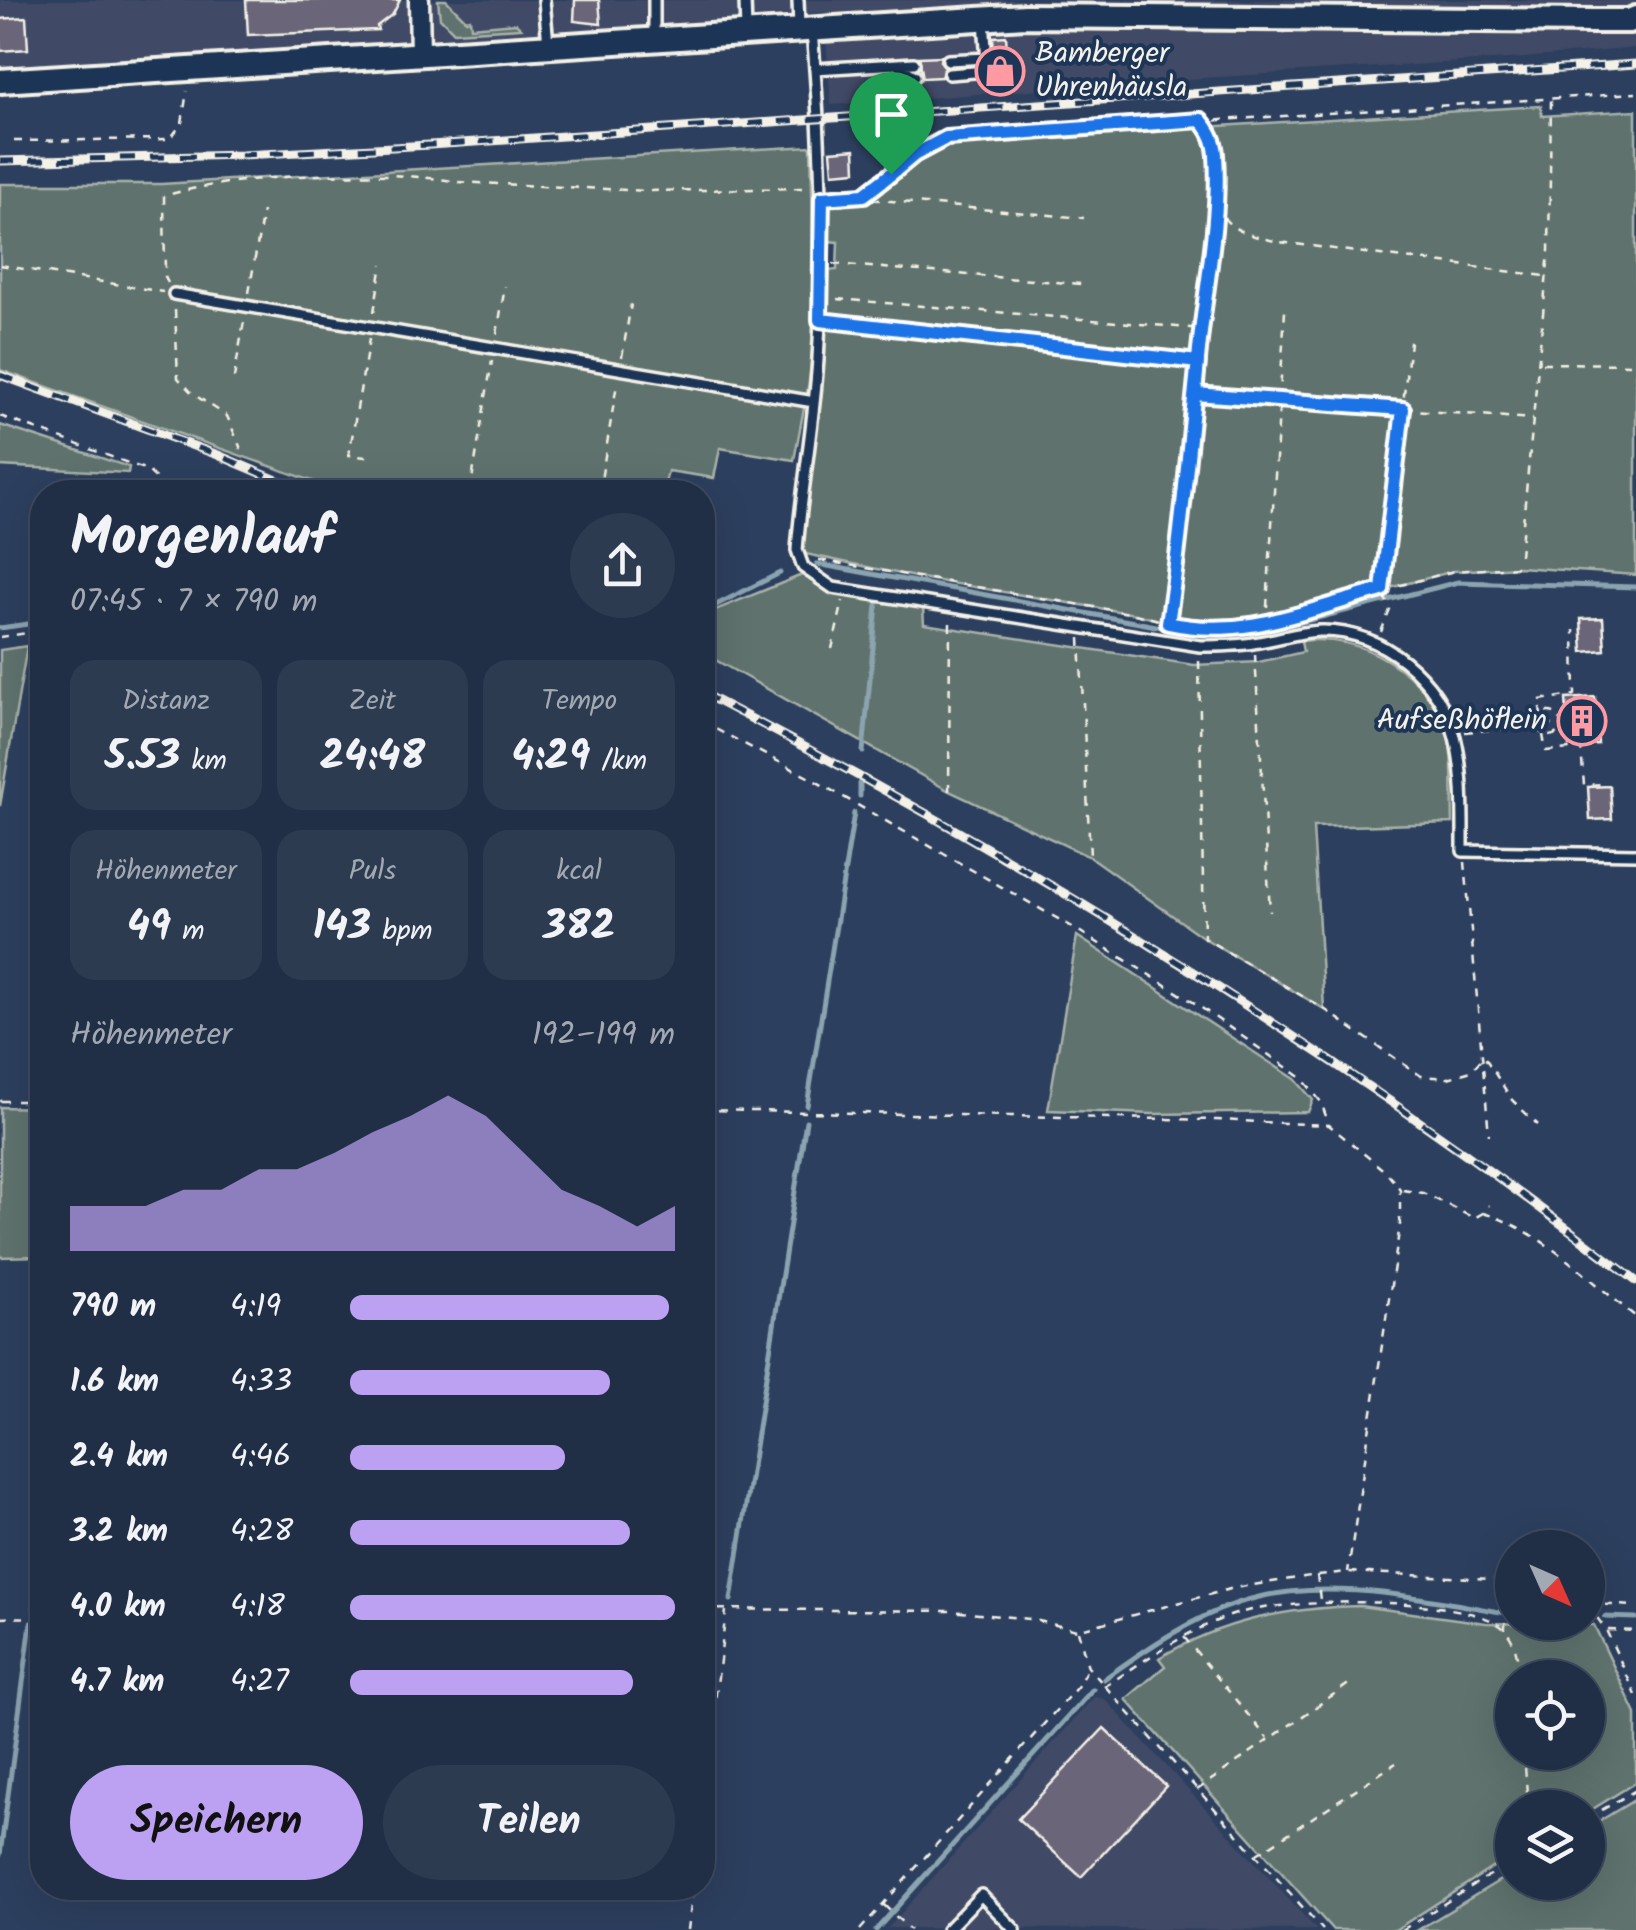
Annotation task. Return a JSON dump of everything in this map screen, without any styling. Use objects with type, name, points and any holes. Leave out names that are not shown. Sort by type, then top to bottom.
[{"type":"street","points":[[419,0],[420,55]]},
{"type":"street","points":[[0,81],[548,47],[980,12],[1633,20]]},
{"type":"lane","points":[[544,0],[548,47]]},
{"type":"lane","points":[[654,0],[654,39]]},
{"type":"lane","points":[[744,0],[746,32]]},
{"type":"lane","points":[[798,0],[815,69],[822,193],[820,320],[798,556],[804,567],[823,582],[846,590],[1200,646],[1254,643],[1325,631],[1374,641],[1414,670],[1454,733],[1464,851],[1636,854]]},
{"type":"lane","points":[[948,74],[988,74],[980,12]]},
{"type":"lane","points":[[948,60],[986,58]]},
{"type":"lane","points":[[815,69],[914,62]]},
{"type":"lane","points":[[895,64],[915,76]]},
{"type":"lane","points":[[174,294],[814,402]]},
{"type":"lane","points":[[947,1930],[981,1896],[1015,1930]]},
{"type":"path","points":[[14,141],[170,139],[182,123],[188,92],[187,70]]},
{"type":"path","points":[[855,198],[873,190],[914,155],[946,138],[1636,93]]},
{"type":"path","points":[[1520,555],[1546,276],[1551,98]]},
{"type":"path","points":[[1168,623],[1215,197],[1214,140],[1201,120]]},
{"type":"path","points":[[241,449],[228,416],[193,394],[178,378],[174,294],[165,277],[164,196],[184,190],[304,177],[428,176],[458,182],[649,191],[822,193],[1084,218]]},
{"type":"path","points":[[1215,197],[1227,222],[1243,233],[1280,242],[1546,276]]},
{"type":"path","points":[[372,458],[350,455],[382,264]]},
{"type":"path","points":[[821,264],[1081,284]]},
{"type":"path","points":[[0,265],[174,294]]},
{"type":"path","points":[[472,480],[505,286]]},
{"type":"path","points":[[820,298],[1202,329]]},
{"type":"path","points":[[600,480],[631,304]]},
{"type":"path","points":[[1266,625],[1285,310]]},
{"type":"path","points":[[820,320],[1198,362]]},
{"type":"path","points":[[1374,641],[1386,626],[1390,610],[1383,592],[1412,333]]},
{"type":"path","points":[[1540,363],[1636,364]]},
{"type":"path","points":[[1195,394],[1535,419]]},
{"type":"path","points":[[0,416],[147,470],[157,480]]},
{"type":"path","points":[[798,556],[1168,623],[1233,628],[1266,625],[1454,571],[1518,567]]},
{"type":"path","points":[[832,649],[846,590]]},
{"type":"path","points":[[949,791],[950,606]]},
{"type":"path","points":[[1081,627],[1090,857]]},
{"type":"path","points":[[1535,726],[1541,715],[1538,700],[1575,695],[1574,630]]},
{"type":"path","points":[[0,637],[30,633]]},
{"type":"path","points":[[1254,643],[1270,912]]},
{"type":"path","points":[[1200,646],[1204,938],[1324,1009],[1421,1076],[1448,1078],[1470,1071],[1484,1056]]},
{"type":"path","points":[[1541,715],[1550,713],[1562,723]]},
{"type":"path","points":[[1454,733],[1562,723]]},
{"type":"path","points":[[1544,735],[1558,733],[1562,723]]},
{"type":"path","points":[[1535,726],[1544,735],[1546,752],[1581,748],[1584,785],[1606,784]]},
{"type":"path","points":[[715,729],[810,778],[1074,928],[1193,1002],[1302,1078],[1321,1102],[1329,1125],[1386,1172],[1400,1189],[1400,1225],[1348,1572]]},
{"type":"path","points":[[1464,851],[1489,1135]]},
{"type":"path","points":[[1484,1056],[1512,1100],[1538,1125]]},
{"type":"path","points":[[0,1101],[30,1101]]},
{"type":"path","points":[[715,1110],[1329,1125]]},
{"type":"path","points":[[1400,1189],[1424,1193],[1474,1218],[1484,1214],[1489,1205]]},
{"type":"path","points":[[1484,1214],[1517,1226],[1636,1316]]},
{"type":"path","points":[[715,1609],[950,1612],[1030,1619],[1077,1630],[1234,1588],[1317,1575],[1348,1572],[1495,1579]]},
{"type":"path","points":[[1317,1575],[1320,1602]]},
{"type":"path","points":[[1104,1687],[1183,1636],[1238,1614],[1278,1605],[1367,1600],[1484,1616],[1495,1623]]},
{"type":"path","points":[[1605,1605],[1636,1606]]},
{"type":"path","points":[[715,1700],[726,1609]]},
{"type":"path","points":[[0,1618],[30,1617]]},
{"type":"path","points":[[1077,1630],[1088,1667],[1104,1687],[1323,1930]]},
{"type":"path","points":[[1636,1631],[1606,1630],[1636,1695]]},
{"type":"path","points":[[1183,1636],[1269,1740]]},
{"type":"path","points":[[860,1930],[1077,1687],[1088,1667]]},
{"type":"path","points":[[1196,1791],[1350,1683]]},
{"type":"path","points":[[1256,1855],[1396,1762]]},
{"type":"path","points":[[1605,1808],[1636,1790]]},
{"type":"path","points":[[1402,1930],[1495,1873]]},
{"type":"path","points":[[688,1930],[692,1900]]},
{"type":"path","points":[[883,1904],[910,1930]]},
{"type":"shaded area","points":[[0,0],[1636,0],[1636,48],[831,105],[824,12],[540,35],[0,66]]},
{"type":"shaded area","points":[[1094,1697],[1105,1699],[1317,1930],[888,1928]]},
{"type":"green space","points":[[438,0],[446,0],[466,20],[470,19],[471,27],[516,23],[521,28],[454,32],[440,18]]},
{"type":"green space","points":[[1541,106],[1542,116],[1636,110],[1636,575],[1518,567],[1454,571],[1266,625],[1233,628],[1178,625],[801,553],[825,356],[828,271],[837,270],[838,242],[828,241],[829,203],[859,203],[919,157],[948,143]]},
{"type":"green space","points":[[811,146],[815,321],[809,382],[794,460],[720,448],[714,478],[668,471],[666,480],[309,480],[0,370],[0,184],[161,184]]},
{"type":"green space","points":[[0,425],[129,467],[128,473],[0,466]]},
{"type":"green space","points":[[802,575],[829,593],[923,608],[924,624],[1194,665],[1259,662],[1303,652],[1301,641],[1346,643],[1368,650],[1407,674],[1437,710],[1451,750],[1453,823],[1313,827],[1324,1009],[1204,938],[1090,857],[949,791],[715,660],[715,610]]},
{"type":"green space","points":[[27,646],[0,806],[0,650]]},
{"type":"green space","points":[[1077,936],[1295,1079],[1313,1100],[1308,1112],[1152,1114],[1048,1110]]},
{"type":"green space","points":[[0,1107],[30,1108],[30,1256],[0,1257]]},
{"type":"green space","points":[[1360,1606],[1495,1623],[1495,1640],[1601,1640],[1636,1714],[1636,1782],[1605,1801],[1605,1790],[1495,1790],[1495,1866],[1395,1930],[1333,1930],[1126,1699],[1165,1666],[1159,1658],[1231,1625],[1281,1613]]},
{"type":"green space","points":[[1636,1799],[1636,1930],[1418,1930],[1495,1883],[1495,1900],[1605,1900],[1605,1818]]},
{"type":"building","points":[[246,0],[400,0],[393,14],[377,26],[378,30],[248,35]]},
{"type":"building","points":[[575,0],[599,0],[601,24],[574,21]]},
{"type":"building","points":[[26,17],[28,49],[0,51],[0,19]]},
{"type":"building","points":[[1006,36],[1009,78],[996,78],[993,37]]},
{"type":"building","points":[[941,56],[945,67],[941,77],[923,78],[919,57]]},
{"type":"building","points":[[855,149],[856,171],[833,173],[831,151]]},
{"type":"building","points":[[1603,618],[1605,650],[1583,652],[1581,619]]},
{"type":"building","name":"Aufseßhöflein","points":[[1595,697],[1598,744],[1569,746],[1566,699]]},
{"type":"building","points":[[1610,786],[1612,819],[1590,820],[1588,787]]},
{"type":"building","points":[[1104,1728],[1166,1786],[1081,1877],[1018,1819]]},
{"type":"waterway","points":[[817,564],[1178,630],[1259,633],[1458,582],[1636,587]]},
{"type":"waterway","points":[[715,606],[780,573]]},
{"type":"waterway","points":[[863,752],[877,605]]},
{"type":"waterway","points":[[0,628],[30,624]]},
{"type":"waterway","points":[[860,780],[860,796]]},
{"type":"waterway","points":[[807,1106],[854,813]]},
{"type":"waterway","points":[[731,1600],[806,1121]]},
{"type":"waterway","points":[[1104,1679],[1202,1617],[1270,1595],[1304,1591],[1375,1592],[1495,1611]]},
{"type":"waterway","points":[[1605,1617],[1636,1618]]},
{"type":"waterway","points":[[0,1855],[30,1630]]},
{"type":"waterway","points":[[876,1930],[1093,1689]]},
{"type":"railway","points":[[0,161],[242,155],[430,145],[1636,64]]},
{"type":"railway","points":[[0,375],[277,480]]},
{"type":"railway","points":[[715,700],[945,824],[1183,965],[1413,1117],[1636,1281]]},
{"type":"place","name":"Bamberger Uhrenhäusla","points":[[1000,71]]},
{"type":"place","name":"Aufseßhöflein","points":[[1582,721]]},
{"type":"route","points":[[891,174],[864,195],[822,198],[820,320],[1198,362],[1195,394],[1403,409],[1382,590],[1266,625],[1233,628],[1168,623],[1178,563],[1184,492],[1195,394],[1209,266],[1215,197],[1214,140],[1201,120],[946,138],[928,145],[891,174]]}]
